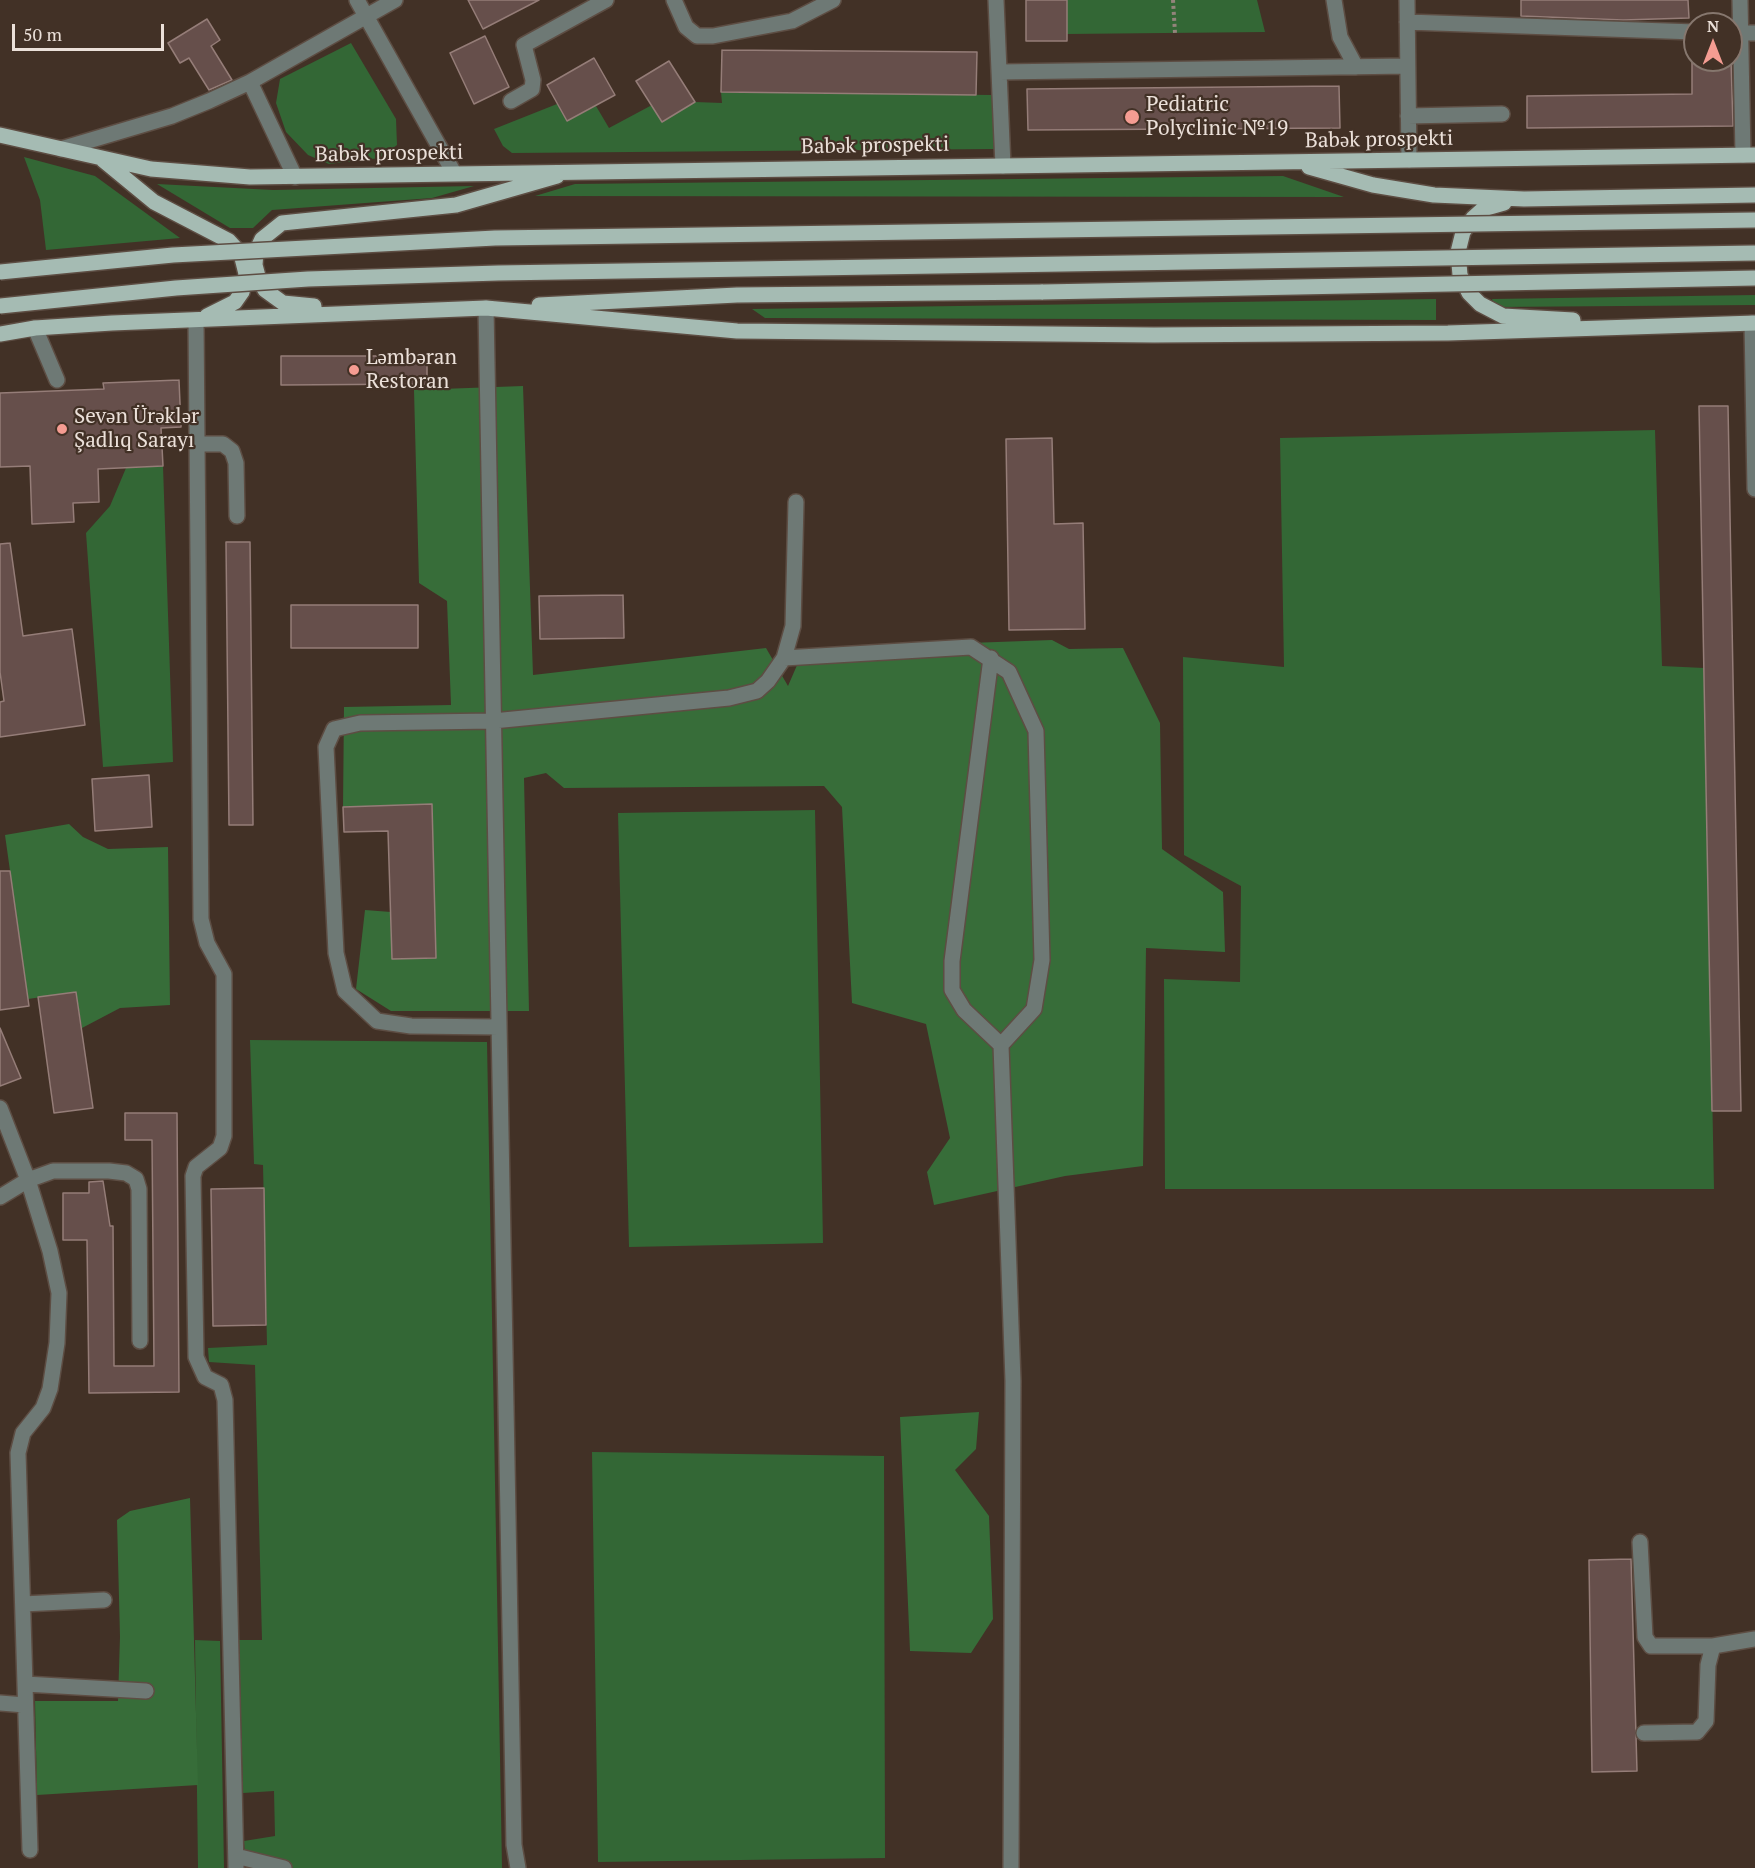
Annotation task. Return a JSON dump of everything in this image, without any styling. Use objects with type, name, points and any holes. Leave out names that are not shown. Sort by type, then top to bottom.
[{"type":"main road","name":"Babək prospekti","points":[[0,135],[100,158],[199,174],[295,177],[1749,155]]},
{"type":"main road","points":[[100,158],[154,202],[229,241],[241,254],[245,264],[246,282],[236,302],[196,320]]},
{"type":"main road","points":[[1292,162],[1398,190],[1434,195],[1524,199],[1755,195]]},
{"type":"main road","points":[[574,171],[456,205],[282,223],[262,239],[256,252],[255,265],[258,280],[265,290],[283,303],[486,308],[737,332],[1154,335],[1448,333],[1659,324],[1753,323]]},
{"type":"main road","points":[[1524,199],[1484,209],[1473,218],[1464,232],[1458,252],[1460,275],[1469,293],[1480,304],[1503,316],[1659,324]]},
{"type":"main road","points":[[0,272],[174,255],[495,238],[1755,220]]},
{"type":"main road","points":[[0,306],[176,288],[308,279],[498,273],[1755,253]]},
{"type":"main road","points":[[0,334],[35,328],[737,295],[1043,292],[1755,278]]},
{"type":"street","points":[[357,0],[454,173]]},
{"type":"street","points":[[61,149],[172,116],[250,82],[395,0]]},
{"type":"street","points":[[511,101],[531,89],[533,80],[524,45],[606,0]]},
{"type":"street","points":[[674,0],[686,27],[697,36],[713,36],[792,21],[833,0]]},
{"type":"street","points":[[996,0],[1003,166]]},
{"type":"street","points":[[1334,0],[1340,37],[1356,67]]},
{"type":"street","points":[[1407,0],[1409,160]]},
{"type":"street","points":[[1407,22],[1683,32]]},
{"type":"street","points":[[1743,33],[1749,155]]},
{"type":"street","points":[[1000,72],[1407,66]]},
{"type":"street","points":[[250,82],[295,177]]},
{"type":"street","points":[[1408,116],[1502,114]]},
{"type":"street","points":[[486,308],[514,1845],[518,1868]]},
{"type":"street","points":[[196,320],[201,919],[202,932],[224,974],[224,1136],[220,1148],[196,1167],[194,1176],[196,1357],[206,1377],[221,1385],[225,1400],[236,1862],[284,1868]]},
{"type":"street","points":[[1753,323],[1755,489]]},
{"type":"street","points":[[35,328],[57,380]]},
{"type":"street","points":[[198,444],[223,444],[232,451],[236,464],[237,516]]},
{"type":"street","points":[[499,1027],[411,1026],[377,1021],[345,991],[336,954],[326,747],[334,729],[360,723],[493,721],[729,698],[757,691],[768,681],[784,658],[793,626],[796,502]]},
{"type":"street","points":[[784,658],[971,647],[991,658],[1009,672],[1036,731],[1042,960],[1034,1009],[1001,1045]]},
{"type":"street","points":[[991,658],[952,960],[952,990],[964,1010],[1001,1045],[1013,1381],[1011,1868]]},
{"type":"street","points":[[0,1108],[28,1180],[50,1251],[59,1293],[57,1343],[50,1389],[43,1408],[23,1433],[18,1453],[30,1850]]},
{"type":"street","points":[[0,1197],[28,1180],[53,1171],[109,1171],[126,1173],[136,1179],[139,1189],[140,1341]]},
{"type":"street","points":[[1640,1542],[1645,1637],[1651,1646],[1713,1646],[1755,1639]]},
{"type":"street","points":[[23,1604],[104,1600]]},
{"type":"street","points":[[1644,1733],[1696,1732],[1706,1721],[1708,1665],[1713,1646]]},
{"type":"street","points":[[25,1684],[146,1691]]},
{"type":"street","points":[[0,1703],[26,1705]]},
{"type":"path","points":[[1173,0],[1175,33]]},
{"type":"green space","points":[[1067,0],[1257,0],[1265,32],[1067,34]]},
{"type":"green space","points":[[351,43],[396,119],[397,145],[380,158],[329,164],[308,155],[286,132],[276,103],[280,79]]},
{"type":"green space","points":[[721,92],[992,95],[994,149],[512,153],[503,146],[494,129],[557,104],[567,121],[596,106],[609,128],[652,105],[662,122],[695,102],[722,103]]},
{"type":"green space","points":[[24,157],[95,176],[180,238],[46,250],[40,200]]},
{"type":"green space","points":[[1283,176],[1344,197],[535,196],[575,184]]},
{"type":"green space","points":[[157,184],[273,190],[474,186],[432,198],[272,210],[253,228],[230,228]]},
{"type":"green space","points":[[1755,295],[1755,305],[1495,307],[1492,299]]},
{"type":"green space","points":[[1436,299],[1436,320],[765,318],[752,309]]},
{"type":"green space","points":[[523,386],[533,675],[766,648],[788,686],[804,649],[1052,640],[1069,649],[1123,648],[1160,723],[1162,849],[1223,892],[1225,952],[1146,948],[1143,1166],[1065,1176],[934,1205],[927,1172],[950,1138],[926,1024],[852,1003],[842,807],[824,786],[564,788],[546,773],[524,778],[529,1011],[391,1011],[356,989],[365,910],[391,912],[392,959],[436,958],[432,805],[343,807],[344,707],[451,705],[447,601],[419,583],[414,390]]},
{"type":"green space","points":[[1655,430],[1662,666],[1704,668],[1714,1189],[1165,1189],[1164,979],[1240,982],[1241,886],[1184,855],[1183,657],[1284,667],[1280,438]]},
{"type":"green space","points":[[163,466],[173,762],[103,767],[86,533],[110,506],[126,468]]},
{"type":"green space","points":[[815,810],[823,1243],[629,1247],[618,813]]},
{"type":"green space","points":[[69,824],[83,837],[108,849],[168,847],[170,1005],[120,1008],[82,1028],[76,992],[28,999],[5,835]]},
{"type":"green space","points":[[250,1040],[487,1042],[502,1868],[246,1868],[244,1841],[275,1836],[274,1791],[243,1793],[239,1640],[262,1640],[255,1365],[209,1362],[208,1348],[267,1345],[263,1165],[254,1164]]},
{"type":"green space","points":[[979,1412],[976,1449],[955,1470],[989,1516],[993,1619],[971,1653],[910,1651],[900,1417]]},
{"type":"green space","points":[[592,1452],[884,1456],[885,1858],[598,1862]]},
{"type":"green space","points":[[190,1498],[198,1785],[37,1795],[35,1701],[118,1701],[120,1637],[117,1520],[130,1511]]},
{"type":"green space","points":[[195,1640],[220,1641],[224,1868],[198,1868]]},
{"type":"building","points":[[468,0],[539,0],[483,29]]},
{"type":"building","points":[[1026,0],[1067,0],[1067,41],[1026,41]]},
{"type":"building","points":[[1521,0],[1688,0],[1689,12],[1683,12],[1683,18],[1623,20],[1521,16]]},
{"type":"building","points":[[207,19],[220,40],[211,46],[232,80],[209,90],[189,58],[180,63],[168,43]]},
{"type":"building","points":[[485,36],[509,87],[474,104],[450,53]]},
{"type":"building","points":[[722,50],[977,52],[976,95],[721,92]]},
{"type":"building","points":[[594,58],[615,95],[567,121],[547,85]]},
{"type":"building","points":[[669,61],[695,102],[662,122],[636,81]]},
{"type":"building","points":[[1692,72],[1731,72],[1733,126],[1527,128],[1527,96],[1692,94]]},
{"type":"building","points":[[1339,86],[1340,128],[1028,130],[1027,89]]},
{"type":"building","name":"Ləmbəran Restoran","points":[[281,356],[427,356],[427,384],[281,385]]},
{"type":"building","points":[[179,380],[181,427],[161,428],[163,466],[98,469],[99,502],[73,503],[74,522],[32,524],[30,466],[0,467],[0,393],[104,389],[103,383]]},
{"type":"building","points":[[1699,406],[1728,406],[1741,1111],[1712,1111]]},
{"type":"building","points":[[1052,438],[1054,524],[1083,523],[1085,629],[1009,630],[1006,439]]},
{"type":"building","points":[[226,542],[250,542],[253,825],[229,825]]},
{"type":"building","points":[[10,543],[23,636],[72,629],[85,725],[0,737],[0,702],[4,701],[0,672],[0,544]]},
{"type":"building","points":[[623,595],[624,638],[540,639],[539,596]]},
{"type":"building","points":[[291,605],[418,605],[418,648],[291,648]]},
{"type":"building","points":[[149,775],[152,827],[95,831],[92,779]]},
{"type":"building","points":[[432,804],[436,958],[392,959],[388,831],[344,832],[343,807]]},
{"type":"building","points":[[0,871],[10,871],[29,1006],[0,1010]]},
{"type":"building","points":[[76,992],[93,1108],[54,1113],[38,997]]},
{"type":"building","points":[[0,1028],[21,1078],[0,1086]]},
{"type":"building","points":[[125,1113],[177,1113],[179,1392],[89,1393],[87,1240],[63,1240],[63,1193],[89,1193],[89,1182],[103,1181],[110,1226],[113,1226],[114,1366],[154,1366],[152,1140],[125,1140]]},
{"type":"building","points":[[264,1188],[266,1325],[213,1326],[211,1189]]},
{"type":"building","points":[[1631,1559],[1637,1771],[1592,1772],[1589,1560]]},
{"type":"place","name":"Pediatric Polyclinic №19","points":[[1132,117]]},
{"type":"place","name":"Ləmbəran Restoran","points":[[354,370]]},
{"type":"place","name":"Sevən Ürəklər Şadlıq Sarayı","points":[[62,429]]}]
